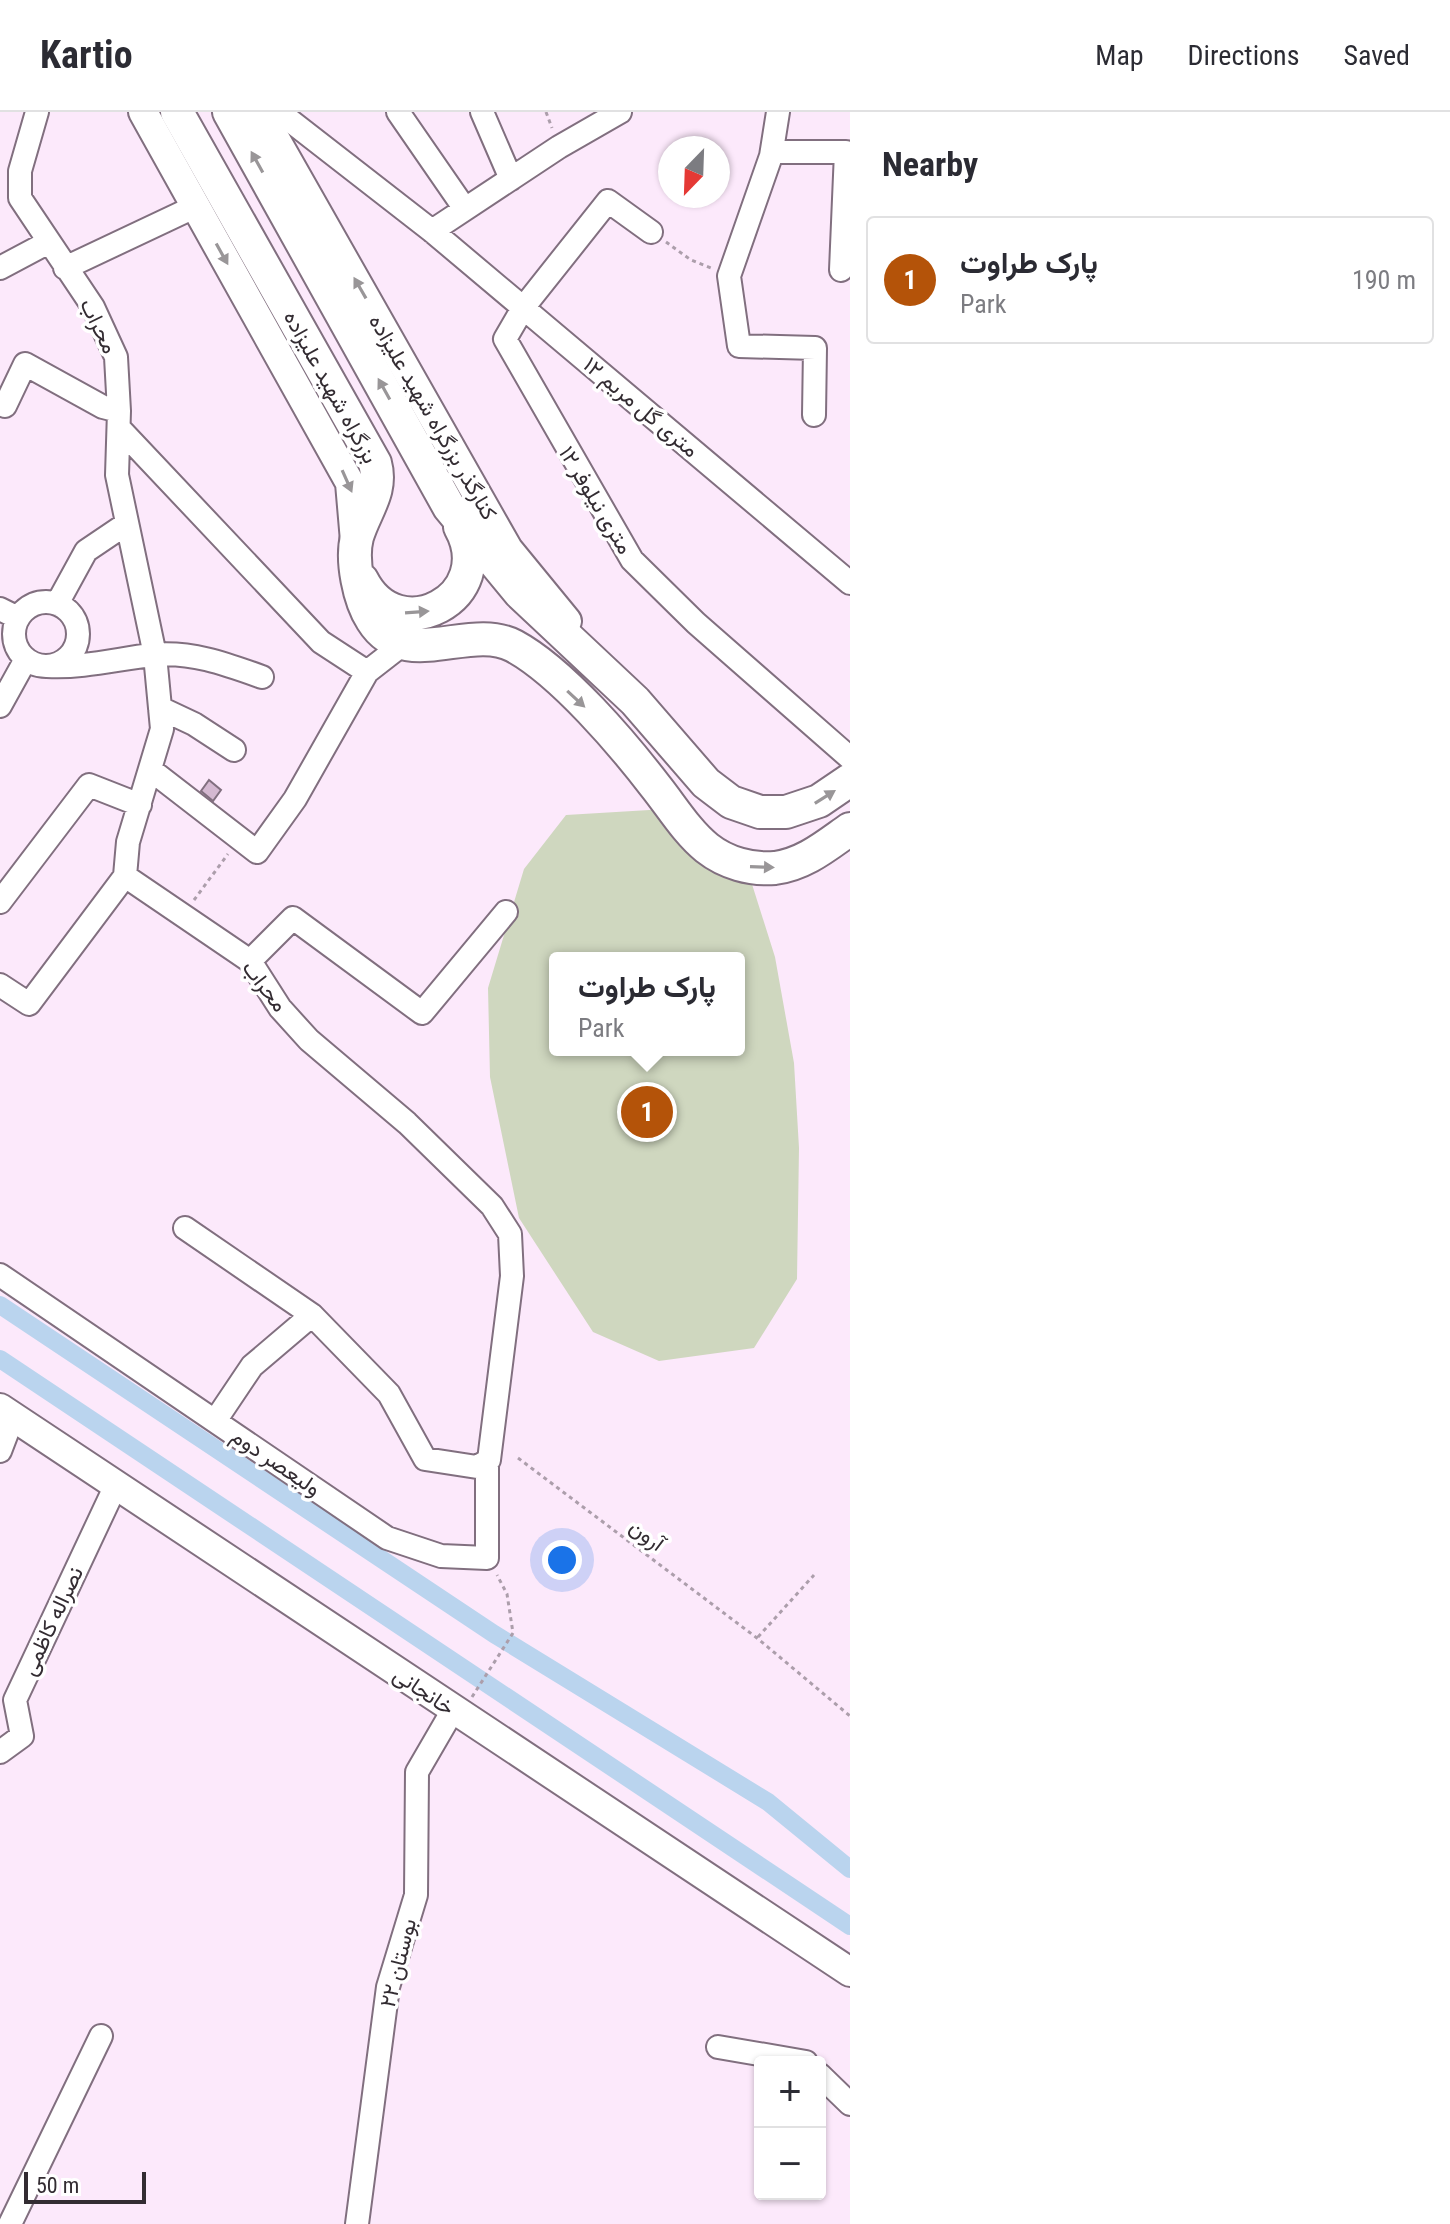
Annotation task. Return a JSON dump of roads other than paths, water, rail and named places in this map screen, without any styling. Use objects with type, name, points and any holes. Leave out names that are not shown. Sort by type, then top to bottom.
[{"type":"highway","name":"بزرگراه شهید علیزاده","points":[[177,112],[375,463],[377,490],[359,532],[357,564],[364,604],[373,621],[389,637],[403,644]]},
{"type":"highway","name":"بزرگراه شهید علیزاده","points":[[229,112],[449,507],[530,604],[635,701],[704,780],[738,806],[773,813],[812,805],[850,780]]},
{"type":"highway","points":[[357,564],[372,596],[396,611],[423,613],[448,601],[465,579],[469,556],[464,534],[449,507]]},
{"type":"highway","points":[[403,644],[420,646],[486,639],[517,648],[612,734],[697,838],[729,861],[759,868],[786,866],[814,855],[850,829]]},
{"type":"main road","points":[[143,112],[350,483],[357,564]]},
{"type":"main road","name":"کنارگذر بزرگراه شهید علیزاده","points":[[260,112],[508,549],[635,701]]},
{"type":"main road","name":"خانجانی","points":[[6,1413],[461,1706],[850,1972]]},
{"type":"street","name":"محراب","points":[[37,112],[10,172],[20,198],[47,243],[93,307],[116,357],[119,419],[117,475],[155,655],[162,729],[124,859],[125,876],[250,961],[280,1008],[309,1040],[407,1123],[492,1206],[510,1234],[509,1305],[487,1461]]},
{"type":"street","name":"۱۲ متری گل مریم","points":[[279,112],[432,231],[850,583]]},
{"type":"street","points":[[398,112],[465,209]]},
{"type":"street","points":[[482,112],[511,179]]},
{"type":"street","points":[[432,231],[620,112]]},
{"type":"street","points":[[778,112],[773,152],[729,276],[739,346],[815,348],[814,415]]},
{"type":"street","points":[[773,152],[846,152],[841,270]]},
{"type":"street","points":[[523,308],[608,201],[651,232]]},
{"type":"street","points":[[65,268],[190,209]]},
{"type":"street","points":[[0,268],[47,243]]},
{"type":"street","name":"۱۲ متری نیلوفر","points":[[523,308],[505,339],[632,560],[696,623],[850,758]]},
{"type":"street","points":[[5,406],[25,364],[103,407],[119,419],[321,642],[367,672]]},
{"type":"street","points":[[57,604],[86,551],[126,524]]},
{"type":"street","points":[[0,706],[36,662],[67,658],[78,639],[71,614],[57,604],[35,604],[9,613],[14,635],[36,662],[72,667],[155,655],[206,657],[262,677]]},
{"type":"street","points":[[151,770],[257,852],[295,799],[367,672],[403,644]]},
{"type":"street","points":[[160,708],[194,724],[234,750]]},
{"type":"street","points":[[0,902],[89,785],[140,805]]},
{"type":"street","points":[[0,985],[29,1004],[125,876]]},
{"type":"street","points":[[250,961],[293,918],[422,1013],[506,912]]},
{"type":"street","points":[[185,1228],[312,1315],[389,1394],[425,1459],[477,1467],[487,1461]]},
{"type":"street","name":"ولیعصر دوم","points":[[0,1275],[387,1538],[441,1556],[472,1560],[487,1558],[487,1461]]},
{"type":"street","points":[[215,1421],[252,1366],[312,1315]]},
{"type":"street","points":[[0,1451],[6,1413]]},
{"type":"street","name":"نصراله کاظمی","points":[[0,1752],[22,1736],[15,1700],[116,1485]]},
{"type":"street","name":"بوستان ۲۲","points":[[357,2224],[388,1987],[416,1895],[417,1772],[461,1706]]},
{"type":"street","points":[[10,2224],[101,2036]]},
{"type":"street","points":[[718,2047],[771,2056]]},
{"type":"street","points":[[826,2081],[850,2104]]},
{"type":"waterway","points":[[0,1305],[494,1634],[768,1802],[850,1869]]},
{"type":"waterway","points":[[0,1359],[850,1926]]},
{"type":"place","name":"پارک طراوت","points":[[647,1112]]}]
